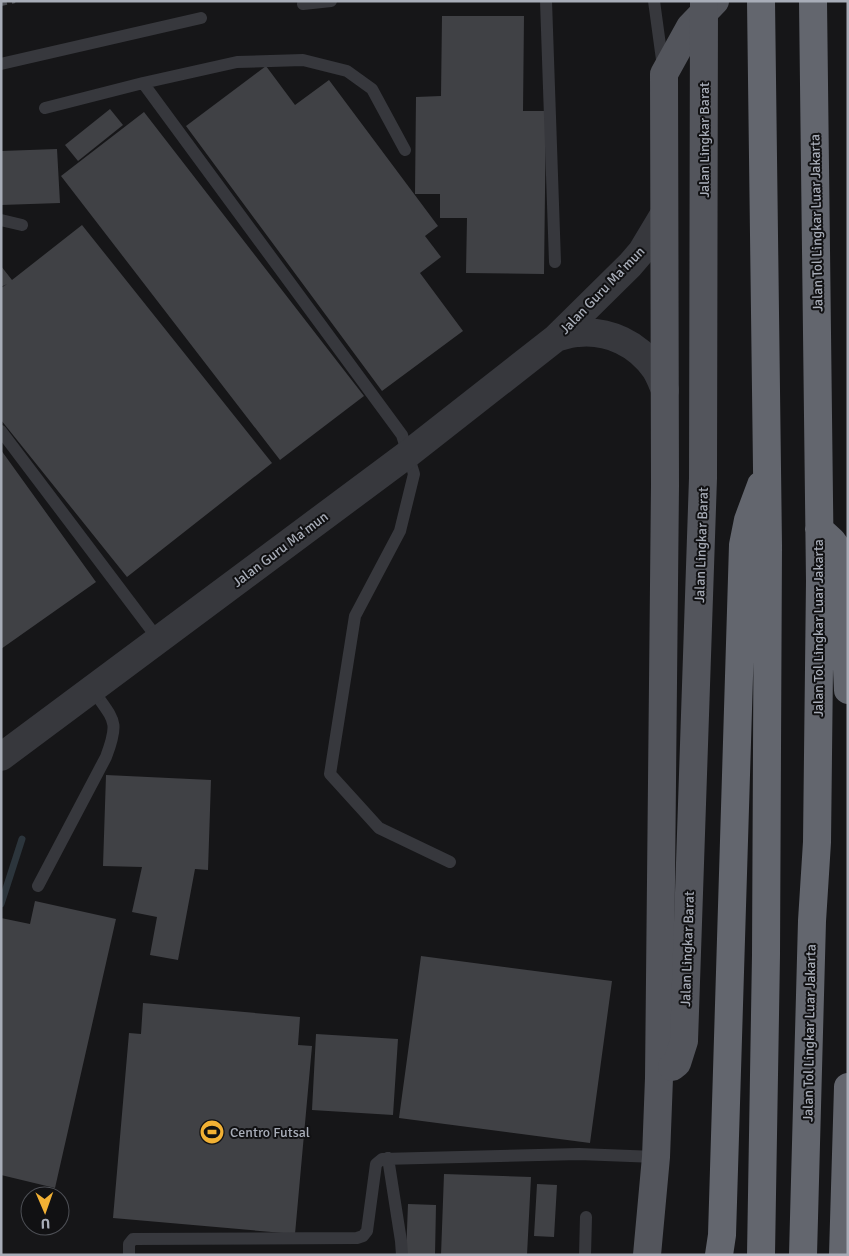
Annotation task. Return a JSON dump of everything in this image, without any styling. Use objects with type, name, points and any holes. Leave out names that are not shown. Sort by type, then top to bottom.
[{"type":"highway","points":[[761,1],[768,555],[762,1255]]},
{"type":"highway","name":"Jalan Tol Lingkar Luar Jakarta","points":[[803,1255],[812,921],[816,842],[820,580],[813,1]]},
{"type":"highway","points":[[719,1255],[722,1224],[743,545],[748,520],[767,467]]},
{"type":"highway","points":[[819,529],[832,541],[840,552],[848,690]]},
{"type":"highway","points":[[843,1255],[848,1087]]},
{"type":"main road","name":"Jalan Lingkar Barat","points":[[665,1073],[677,1063],[684,1041],[703,478],[704,1]]},
{"type":"main road","points":[[664,74],[690,27],[715,1]]},
{"type":"main road","name":"Jalan Lingkar Barat","points":[[647,1255],[665,1073],[664,74]]},
{"type":"street","name":"Jalan Guru Ma'mun","points":[[1,757],[408,454],[556,338],[630,265],[642,251],[663,216]]},
{"type":"street","name":"Jalan Guru Ma'mun","points":[[556,338],[578,332],[600,333],[622,340],[641,352],[656,369],[665,390]]},
{"type":"lane","points":[[303,4],[331,1]]},
{"type":"lane","points":[[546,1],[555,262]]},
{"type":"lane","points":[[654,1],[664,74]]},
{"type":"lane","points":[[1,64],[201,18]]},
{"type":"lane","points":[[45,108],[237,62],[303,60],[347,72],[372,89],[405,150]]},
{"type":"lane","points":[[143,83],[402,435],[414,474],[400,531],[355,616],[330,774],[379,828],[450,862]]},
{"type":"lane","points":[[1,220],[22,225]]},
{"type":"lane","points":[[1,431],[158,639]]},
{"type":"lane","points":[[38,886],[106,757],[114,736],[114,720],[93,690]]},
{"type":"lane","points":[[129,1255],[129,1244],[133,1239],[357,1238],[363,1236],[367,1231],[376,1164],[382,1159],[579,1154],[656,1157]]},
{"type":"lane","points":[[388,1158],[402,1255]]},
{"type":"lane","points":[[585,1255],[586,1217]]},
{"type":"building","points":[[442,16],[524,16],[523,111],[546,111],[544,274],[466,273],[467,218],[440,218],[440,194],[415,194],[416,97],[441,96]]},
{"type":"building","points":[[266,66],[295,105],[329,80],[438,226],[425,236],[441,257],[420,273],[463,331],[382,391],[186,126]]},
{"type":"building","points":[[110,109],[123,125],[78,161],[65,145]]},
{"type":"building","points":[[144,112],[364,396],[280,460],[61,176]]},
{"type":"building","points":[[57,149],[60,203],[1,205],[1,151]]},
{"type":"building","points":[[82,225],[272,463],[127,577],[1,420],[1,288],[7,284],[1,287],[1,266],[12,280]]},
{"type":"building","points":[[1,450],[96,582],[1,649]]},
{"type":"building","points":[[106,775],[211,780],[208,870],[195,869],[178,960],[150,955],[157,917],[132,912],[142,867],[103,866]]},
{"type":"building","points":[[35,901],[116,919],[55,1186],[47,1186],[1,1175],[1,918],[30,924]]},
{"type":"building","points":[[421,956],[612,981],[590,1143],[399,1118]]},
{"type":"building","name":"Centro Futsal","points":[[143,1003],[300,1017],[298,1045],[312,1046],[295,1234],[113,1218],[129,1033],[141,1034]]},
{"type":"building","points":[[316,1034],[398,1039],[393,1115],[312,1110]]},
{"type":"building","points":[[444,1174],[531,1177],[527,1255],[441,1255]]},
{"type":"building","points":[[537,1184],[557,1185],[554,1237],[534,1236]]},
{"type":"building","points":[[408,1204],[436,1205],[435,1255],[406,1255]]},
{"type":"waterway","points":[[1,904],[22,839]]},
{"type":"railway","points":[[1,4],[15,1]]},
{"type":"place","name":"Centro Futsal","points":[[212,1132]]}]
